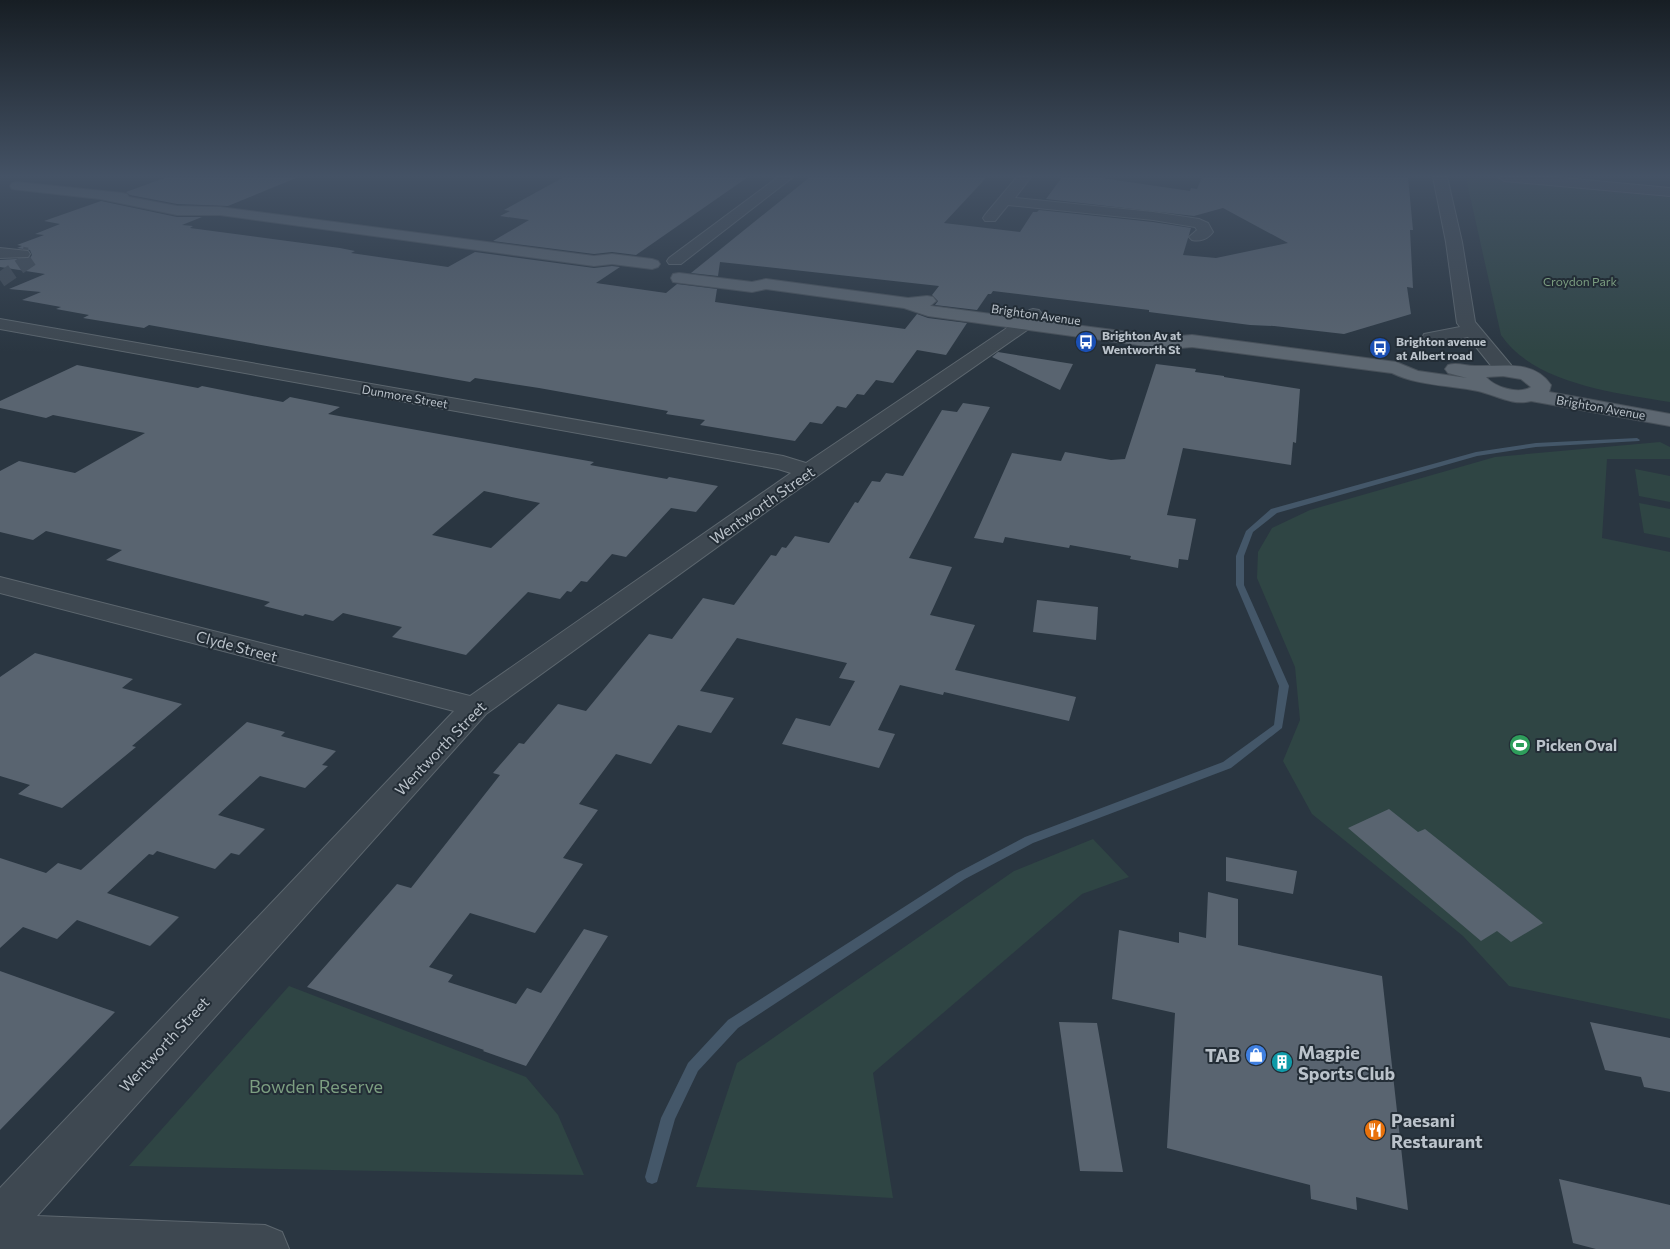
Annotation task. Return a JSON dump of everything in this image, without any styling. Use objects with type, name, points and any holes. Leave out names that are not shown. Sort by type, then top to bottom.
[{"type":"main road","name":"Brighton Avenue","points":[[402,235],[594,261],[604,266],[752,287],[766,284],[908,303],[928,311],[1028,319],[1167,343],[1192,341],[1396,368],[1414,376],[1481,379]]},
{"type":"main road","name":"Brighton Avenue","points":[[675,261],[688,263],[695,270],[760,279],[766,284]]},
{"type":"main road","points":[[659,274],[675,261]]},
{"type":"main road","points":[[659,274],[690,275],[695,270]]},
{"type":"main road","points":[[1493,369],[1504,369],[1524,374],[1538,381],[1536,390],[1507,394],[1481,379],[1493,369]]},
{"type":"main road","name":"Brighton Avenue","points":[[1536,390],[1670,411]]},
{"type":"main road","name":"Brighton Avenue","points":[[1536,390],[1670,420]]},
{"type":"street","points":[[675,261],[709,235]]},
{"type":"street","points":[[1453,235],[1466,324],[1504,369]]},
{"type":"street","points":[[0,253],[22,254]]},
{"type":"street","name":"Wentworth Street","points":[[0,1222],[475,707],[1028,319]]},
{"type":"street","name":"Dunmore Street","points":[[0,324],[783,463],[810,472]]},
{"type":"street","points":[[1431,338],[1471,331]]},
{"type":"street","name":"Clyde Street","points":[[0,585],[475,707]]},
{"type":"street","points":[[0,1246],[35,1239],[265,1249]]},
{"type":"green space","name":"Croydon Park","points":[[1479,235],[1670,235],[1670,402],[1602,390],[1555,375],[1534,365],[1516,352],[1501,335]]},
{"type":"green space","points":[[1660,442],[1670,447],[1670,459],[1607,459],[1602,538],[1670,552],[1670,1019],[1509,986],[1463,936],[1312,814],[1283,761],[1300,720],[1295,667],[1257,578],[1258,552],[1272,528],[1310,510],[1495,457]]},
{"type":"green space","points":[[1635,469],[1670,476],[1670,502],[1639,496]]},
{"type":"green space","points":[[1639,503],[1670,509],[1670,538],[1644,533]]},
{"type":"green space","points":[[1093,839],[1129,877],[1082,894],[873,1073],[893,1198],[696,1187],[737,1063],[1014,871]]},
{"type":"green space","name":"Bowden Reserve","points":[[289,986],[526,1077],[558,1115],[584,1175],[129,1166]]},
{"type":"building","points":[[43,235],[245,235],[340,248],[355,251],[351,253],[448,267],[475,252],[594,268],[620,267],[596,283],[666,293],[677,284],[717,289],[715,302],[905,329],[917,314],[928,318],[967,323],[946,355],[917,350],[893,383],[876,380],[864,395],[857,394],[846,408],[837,406],[822,424],[810,422],[795,441],[700,425],[705,420],[666,414],[668,411],[539,388],[475,378],[470,382],[149,325],[144,328],[83,318],[89,315],[56,309],[61,307],[22,300],[41,292],[9,289],[45,274],[0,267],[0,260],[30,258],[32,255],[30,250],[17,248],[22,246],[17,245]]},
{"type":"building","points":[[503,235],[664,235],[636,255],[612,252],[594,254],[493,241]]},
{"type":"building","points":[[738,235],[1189,235],[1183,255],[1216,258],[1288,243],[1274,235],[1410,235],[1413,288],[1407,287],[1411,314],[1344,334],[1250,325],[1149,312],[1149,310],[993,291],[991,294],[988,294],[977,310],[935,305],[938,301],[932,295],[939,286],[720,262],[718,276],[691,273]]},
{"type":"building","points":[[998,352],[1073,364],[1060,390],[992,357]]},
{"type":"building","points":[[1156,364],[1196,369],[1195,372],[1300,389],[1296,443],[1293,442],[1291,465],[1183,448],[1167,515],[1196,519],[1188,560],[1179,559],[1178,568],[1130,559],[1131,556],[1070,545],[1069,548],[1005,537],[1003,543],[974,538],[1012,453],[1061,461],[1065,452],[1111,460],[1125,459]]},
{"type":"building","points":[[77,365],[283,402],[290,397],[340,407],[328,414],[594,462],[590,465],[718,486],[696,512],[671,508],[626,557],[612,554],[587,582],[581,581],[571,592],[567,591],[560,599],[528,592],[466,655],[392,637],[402,627],[343,613],[333,621],[305,614],[303,616],[264,606],[270,602],[106,560],[122,550],[46,531],[33,540],[0,532],[0,471],[19,461],[75,473],[145,433],[53,415],[46,418],[0,408],[0,401]],"holes":[[[484,491],[540,503],[491,548],[432,535]]]},
{"type":"building","points":[[963,403],[990,407],[909,558],[952,567],[930,615],[975,625],[955,670],[1076,697],[1069,721],[944,692],[943,695],[900,685],[878,730],[895,734],[879,768],[782,744],[796,718],[830,726],[855,681],[839,678],[847,663],[737,638],[700,691],[734,698],[711,733],[678,725],[651,764],[616,754],[579,804],[598,810],[563,858],[583,864],[535,933],[470,913],[429,967],[453,975],[448,982],[516,1004],[527,988],[541,993],[584,929],[608,936],[526,1066],[307,987],[397,884],[411,888],[500,775],[493,773],[519,743],[524,744],[558,704],[586,711],[649,634],[672,639],[703,598],[734,605],[771,555],[776,556],[782,547],[786,548],[795,536],[829,543],[855,502],[858,503],[872,481],[880,482],[886,473],[903,476],[942,410],[957,412]]},
{"type":"building","points":[[1037,600],[1098,607],[1096,640],[1033,632]]},
{"type":"building","points":[[35,653],[133,679],[122,688],[182,704],[132,746],[136,747],[62,808],[18,794],[30,785],[0,776],[0,677]]},
{"type":"building","points":[[247,722],[285,732],[281,736],[336,751],[322,765],[328,766],[305,788],[260,776],[218,815],[265,829],[239,855],[231,853],[215,869],[157,851],[153,855],[149,854],[107,893],[179,917],[150,946],[77,920],[57,939],[23,927],[0,948],[0,858],[46,873],[58,863],[81,870]]},
{"type":"building","points":[[1389,809],[1418,832],[1425,829],[1543,923],[1511,942],[1497,931],[1481,941],[1348,828]]},
{"type":"building","points":[[1226,857],[1297,871],[1293,894],[1226,881]]},
{"type":"building","name":"Magpie Sports Club","points":[[1208,892],[1238,899],[1238,945],[1382,976],[1408,1210],[1356,1197],[1357,1210],[1311,1199],[1310,1185],[1167,1148],[1175,1013],[1112,999],[1119,930],[1179,943],[1179,932],[1206,938]]},
{"type":"building","points":[[0,971],[115,1012],[0,1130]]},
{"type":"building","points":[[1059,1022],[1097,1023],[1123,1172],[1080,1171]]},
{"type":"building","points":[[1590,1022],[1670,1038],[1670,1092],[1644,1087],[1641,1077],[1605,1070]]},
{"type":"building","points":[[1559,1179],[1670,1205],[1670,1249],[1596,1249],[1573,1243]]},
{"type":"waterway","points":[[652,1177],[668,1118],[693,1067],[733,1024],[961,876],[1029,840],[1227,765],[1279,726],[1284,686],[1240,585],[1240,556],[1250,531],[1274,511],[1476,454],[1536,445],[1637,440]]},
{"type":"tunnel","points":[[0,280],[32,258],[32,256],[22,254]]},
{"type":"place","name":"Brighton Av at Wentworth St","points":[[1086,342]]},
{"type":"place","name":"Brighton avenue at Albert road","points":[[1380,348]]},
{"type":"place","name":"Picken Oval","points":[[1520,745]]},
{"type":"place","name":"TAB","points":[[1256,1055]]},
{"type":"place","name":"Magpie Sports Club","points":[[1282,1062]]},
{"type":"place","name":"Paesani Restaurant","points":[[1375,1130]]}]
